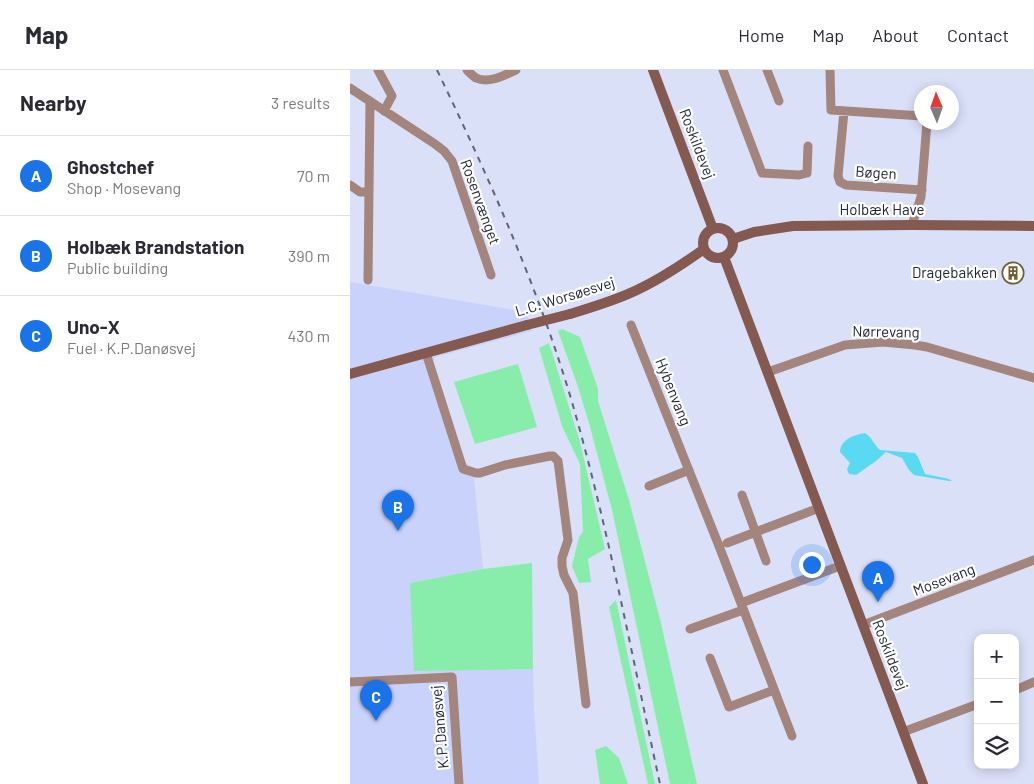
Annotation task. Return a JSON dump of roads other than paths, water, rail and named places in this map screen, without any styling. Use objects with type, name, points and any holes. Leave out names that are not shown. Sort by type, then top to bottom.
[{"type":"street","points":[[378,70],[392,96],[384,111]]},
{"type":"street","points":[[467,70],[475,78],[484,80],[493,79],[516,70]]},
{"type":"street","name":"Roskildevej","points":[[653,70],[713,229]]},
{"type":"street","points":[[724,70],[762,173],[799,176],[807,173],[808,146]]},
{"type":"street","points":[[767,70],[779,101]]},
{"type":"street","points":[[830,70],[831,110],[914,115]]},
{"type":"street","name":"Rosenvænget","points":[[350,88],[435,144],[452,161],[491,275]]},
{"type":"street","points":[[368,280],[370,101]]},
{"type":"street","name":"Bøgen","points":[[844,111],[838,176],[840,182],[846,185],[922,190]]},
{"type":"street","points":[[912,225],[920,204],[926,130]]},
{"type":"street","points":[[350,185],[360,192],[368,192]]},
{"type":"street","name":"Holbæk Have","points":[[733,239],[754,232],[793,226],[1034,226]]},
{"type":"street","points":[[713,229],[725,230],[730,233],[733,239],[732,250],[724,257],[710,256],[704,249],[703,240],[709,231],[713,229]]},
{"type":"street","name":"L.C. Worsøesvej","points":[[350,374],[570,314],[600,304],[638,290],[666,275],[704,249]]},
{"type":"street","name":"Roskildevej","points":[[724,257],[923,784]]},
{"type":"street","name":"Hybenvang","points":[[631,325],[689,470],[723,544],[742,606],[792,736]]},
{"type":"street","name":"Nørrevang","points":[[768,372],[840,345],[883,342],[927,347],[1034,378]]},
{"type":"street","points":[[426,353],[463,469],[478,473],[546,456],[554,456],[558,461],[568,540],[562,558],[562,570],[573,593],[586,704]]},
{"type":"street","points":[[649,486],[689,470]]},
{"type":"street","points":[[742,495],[766,561]]},
{"type":"street","points":[[723,544],[819,508]]},
{"type":"street","name":"Mosevang","points":[[863,625],[1034,560]]},
{"type":"street","points":[[690,629],[840,566]]},
{"type":"street","points":[[710,658],[729,707],[774,690]]},
{"type":"street","name":"K.P.Danøsvej","points":[[350,682],[452,677],[459,784]]},
{"type":"street","points":[[1019,688],[1034,682]]},
{"type":"street","points":[[903,732],[974,705]]},
{"type":"water","points":[[865,433],[880,450],[915,453],[925,474],[952,481],[914,475],[902,458],[886,452],[856,475],[849,474],[847,469],[850,463],[840,452],[841,448],[849,438]]},
{"type":"railway","points":[[437,70],[494,192],[528,275],[559,359],[597,496],[660,784]]},
{"type":"place","name":"Dragebakken","points":[[1013,273]]},
{"type":"place","name":"Holbæk Brandstation","points":[[398,531]]},
{"type":"place","name":"Ghostchef","points":[[878,602]]},
{"type":"place","name":"Uno-X","points":[[376,721]]}]
